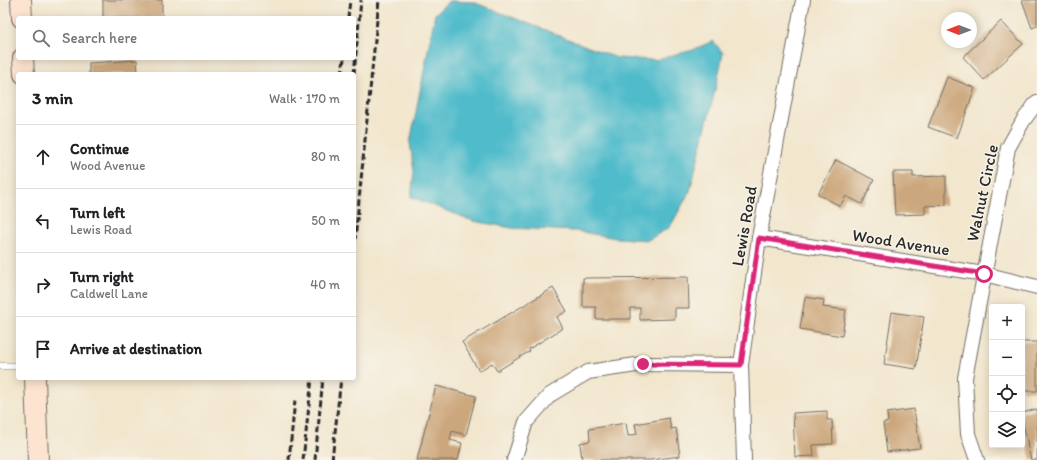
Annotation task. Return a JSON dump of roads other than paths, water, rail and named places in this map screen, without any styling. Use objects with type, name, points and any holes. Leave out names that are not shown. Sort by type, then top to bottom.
[{"type":"main road","points":[[21,0],[22,16]]},
{"type":"main road","points":[[23,60],[24,72]]},
{"type":"main road","points":[[35,380],[38,460]]},
{"type":"street","name":"Lewis Road","points":[[744,460],[741,365],[759,238],[803,0]]},
{"type":"street","name":"Walnut Circle","points":[[977,460],[968,434],[965,378],[1008,148],[1023,121],[1037,102]]},
{"type":"street","name":"Wood Avenue","points":[[759,238],[984,274],[1037,287]]},
{"type":"street","points":[[514,460],[526,422],[550,395],[588,372],[643,364],[741,365]]},
{"type":"lane","points":[[0,366],[16,366]]},
{"type":"water","points":[[449,1],[473,2],[617,58],[655,60],[693,50],[713,41],[723,53],[718,78],[690,191],[670,227],[648,240],[616,238],[576,231],[512,228],[473,221],[411,197],[414,171],[410,143],[435,14]]},
{"type":"railway","points":[[348,16],[350,0]]},
{"type":"railway","points":[[356,53],[361,0]]},
{"type":"railway","points":[[356,230],[379,0]]},
{"type":"railway","points":[[342,72],[344,60]]},
{"type":"railway","points":[[354,72],[355,60]]},
{"type":"railway","points":[[303,460],[312,380]]},
{"type":"railway","points":[[315,460],[323,380]]},
{"type":"railway","points":[[332,460],[341,380]]},
{"type":"railway","points":[[289,460],[295,400]]}]
